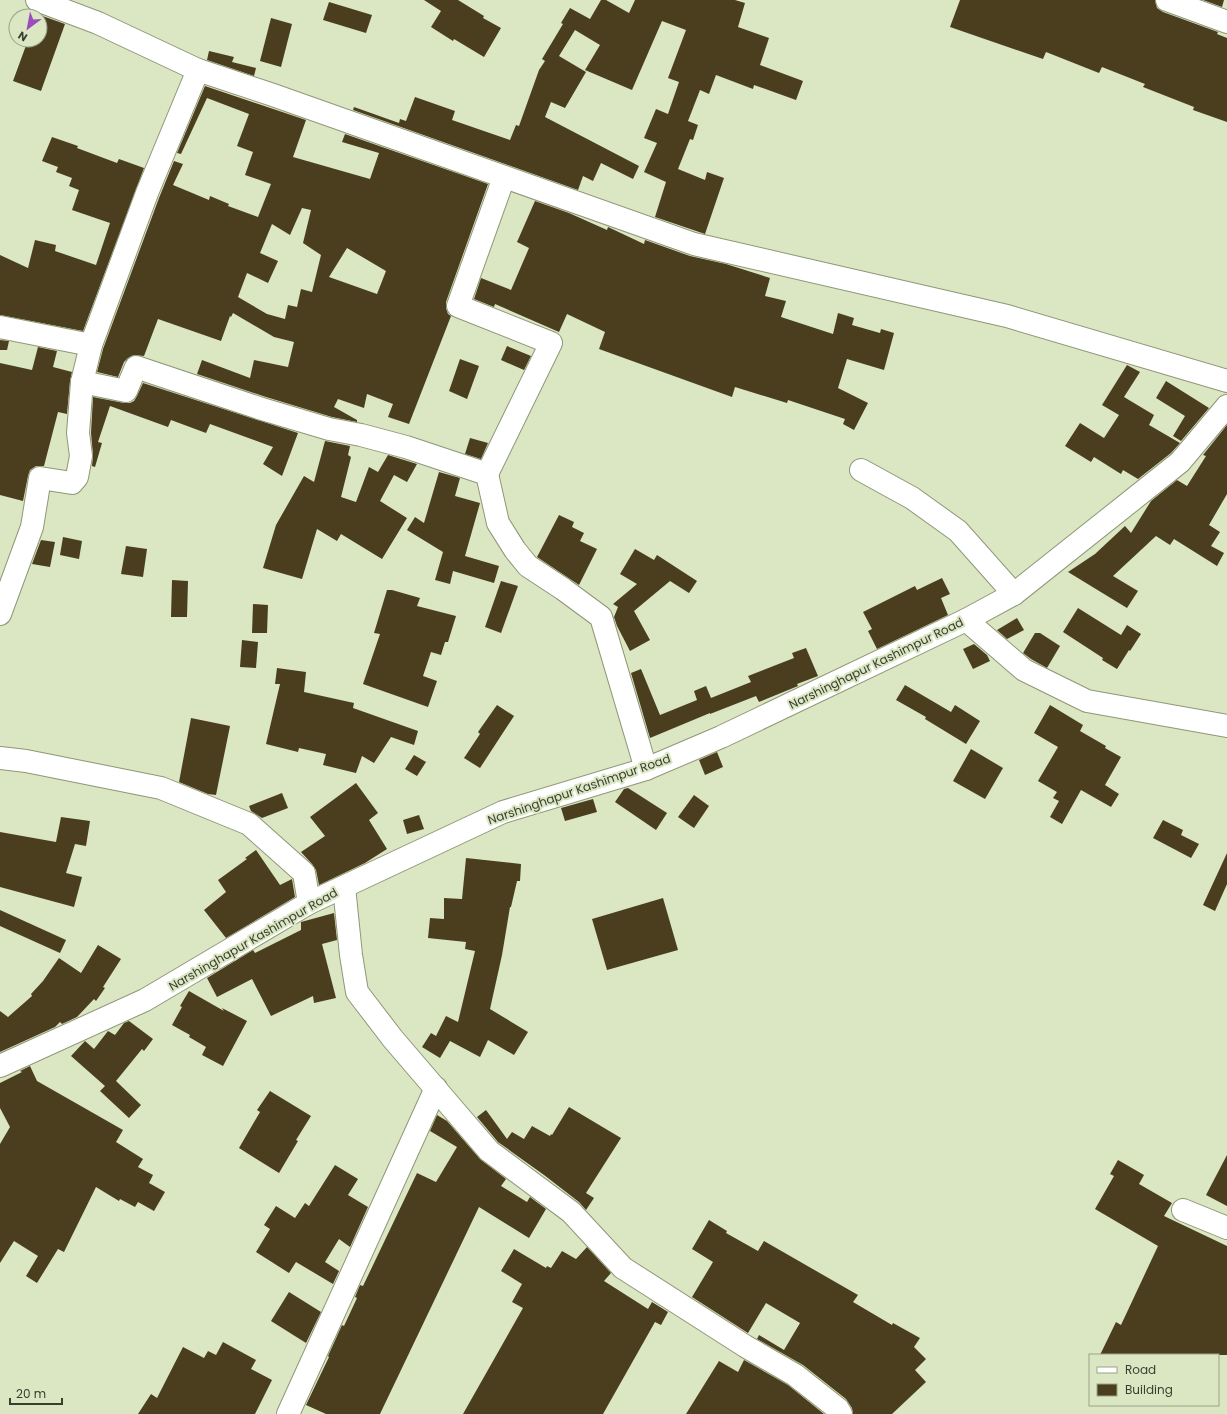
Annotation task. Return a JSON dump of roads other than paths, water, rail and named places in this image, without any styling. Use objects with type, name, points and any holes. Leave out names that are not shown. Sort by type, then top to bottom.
[{"type":"street","points":[[37,0],[98,23],[198,70],[273,95],[694,244],[1007,316],[1227,381]]},
{"type":"street","points":[[1167,0],[1227,22]]},
{"type":"street","points":[[0,614],[7,573],[32,527],[40,478],[72,483],[77,477],[81,456],[78,433],[82,382],[91,345],[147,193],[198,70]]},
{"type":"street","points":[[504,177],[458,306],[551,343],[487,474],[498,523],[515,550],[528,566],[563,588],[601,617],[646,769]]},
{"type":"street","points":[[0,327],[91,345]]},
{"type":"street","points":[[82,382],[126,391],[136,367],[262,409],[329,429],[360,435],[406,447],[487,474]]},
{"type":"street","name":"Narshinghapur Kashimpur Road","points":[[0,1066],[145,1000],[309,903],[503,812],[646,769],[721,737],[966,620],[1014,594],[1180,462],[1227,406]]},
{"type":"street","points":[[862,470],[912,498],[958,531],[1014,594]]},
{"type":"street","points":[[966,620],[1024,670],[1087,701],[1227,726]]},
{"type":"street","points":[[0,758],[26,761],[161,788],[249,824],[304,873],[309,903]]},
{"type":"street","points":[[344,887],[351,955],[357,992],[393,1039],[488,1151],[571,1212],[623,1268],[745,1346],[795,1375],[838,1409],[841,1414]]},
{"type":"street","points":[[288,1414],[436,1088]]},
{"type":"street","points":[[1183,1210],[1227,1228]]}]
